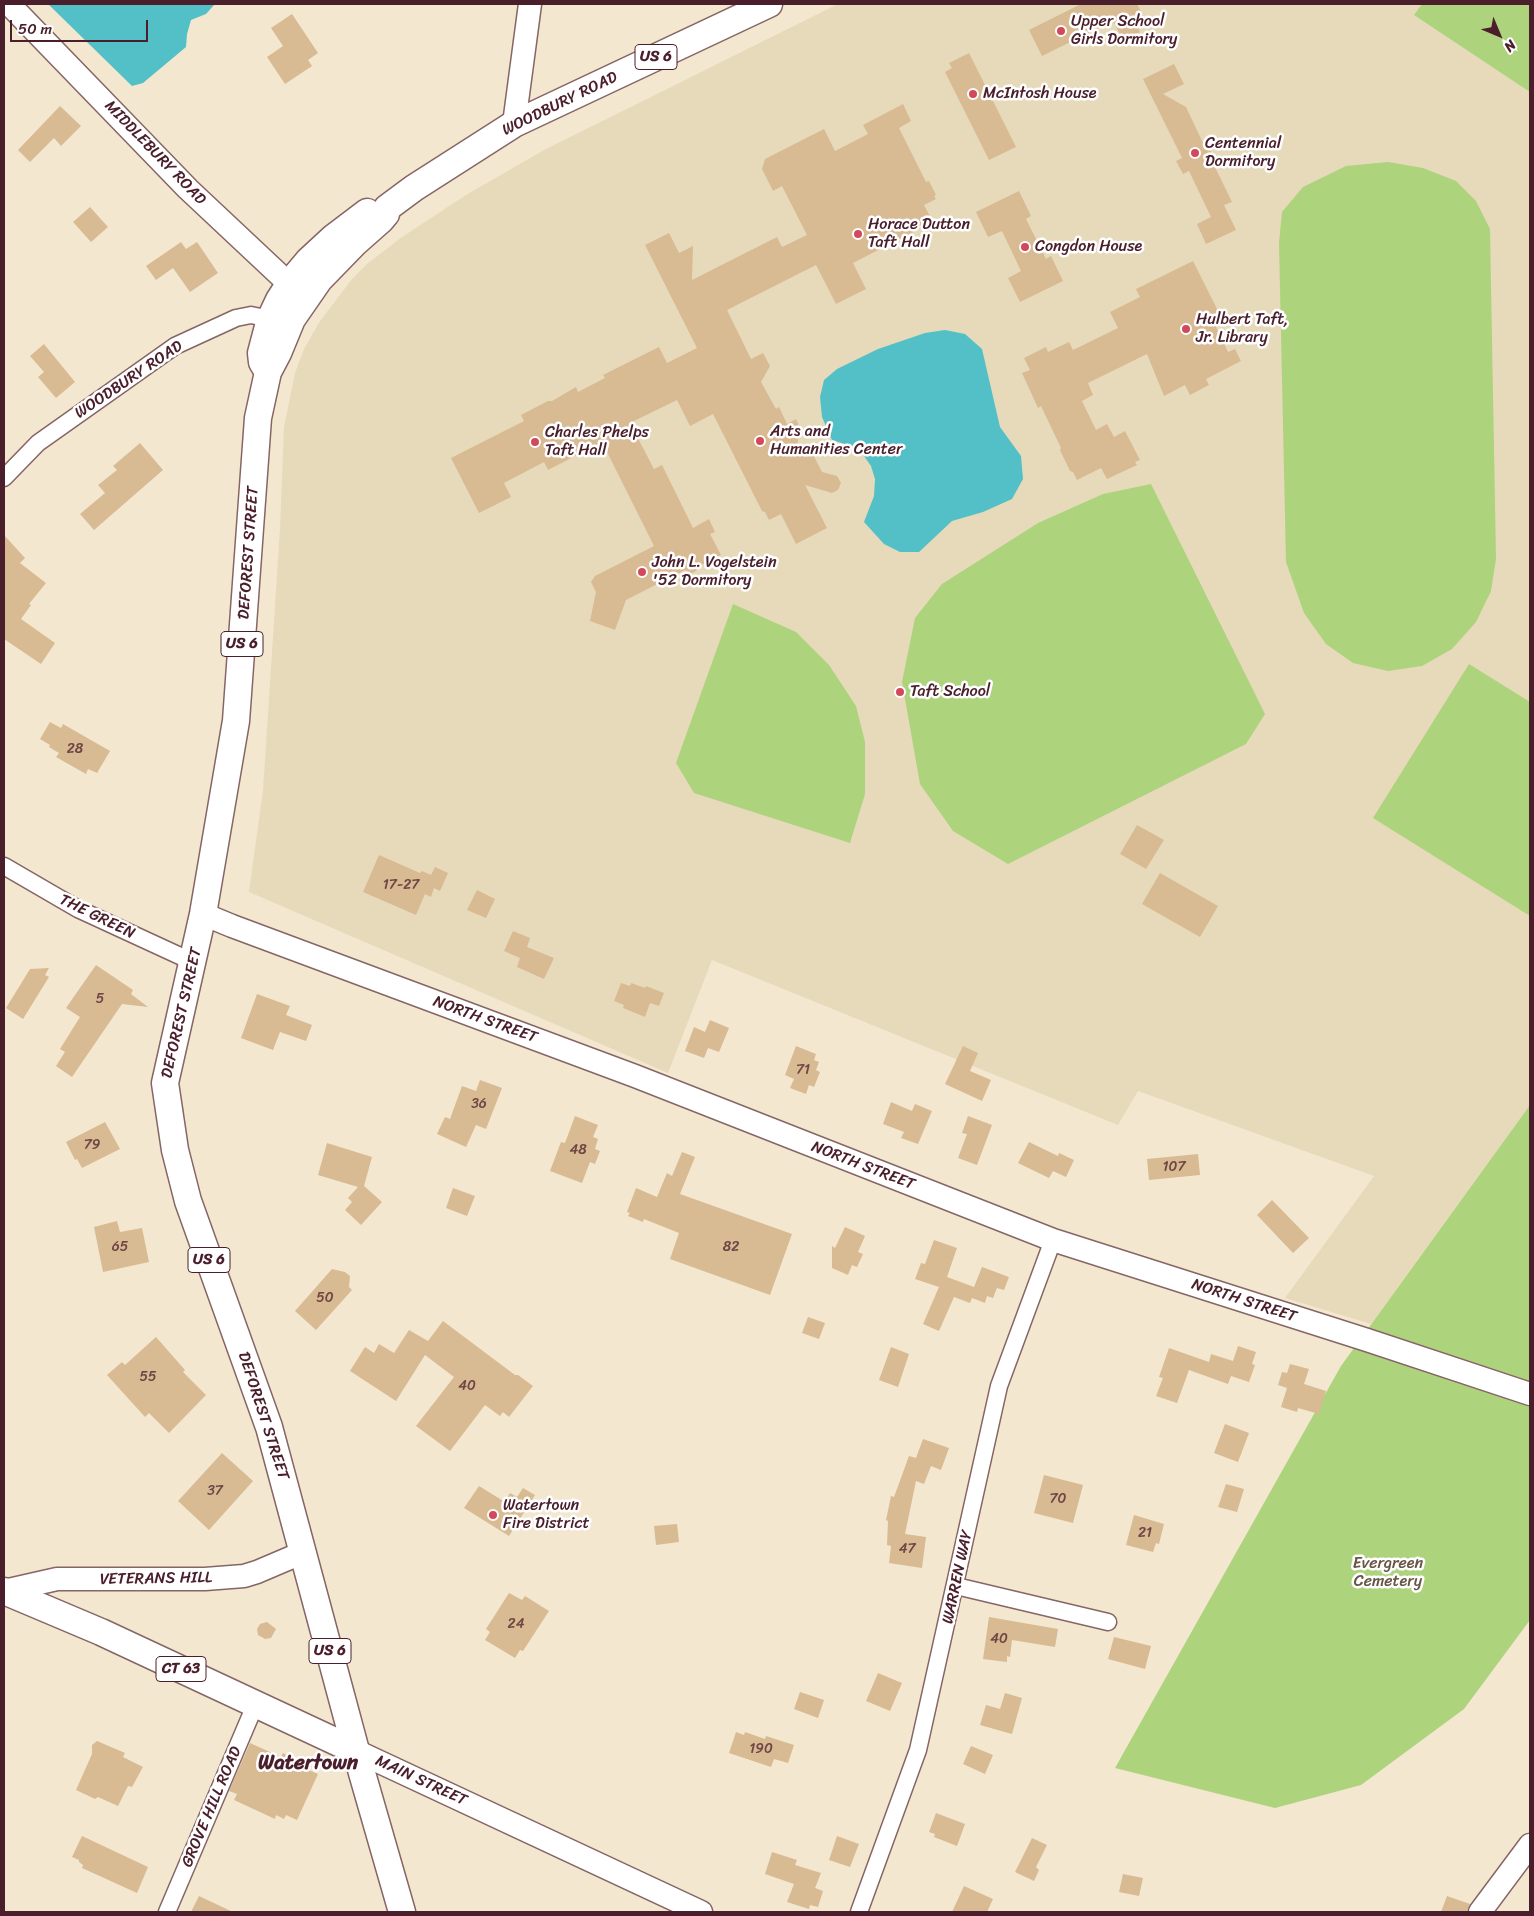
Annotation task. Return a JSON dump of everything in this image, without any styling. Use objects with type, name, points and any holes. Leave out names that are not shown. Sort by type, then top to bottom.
[{"type":"main road","name":"WOODBURY ROAD","points":[[268,372],[262,362],[262,353],[270,319],[278,300],[297,291],[334,262],[381,220],[386,214],[387,208],[414,188],[514,124],[769,4]]},
{"type":"main road","name":"WOODBURY ROAD","points":[[268,372],[292,319],[297,291]]},
{"type":"main road","name":"DEFOREST STREET","points":[[268,372],[258,418],[236,720],[203,914],[165,1083],[175,1150],[188,1201],[269,1427],[356,1751]]},
{"type":"main road","name":"MAIN STREET","points":[[4,1591],[101,1632],[356,1751]]},
{"type":"main road","name":"US 6","points":[[356,1751],[402,1912]]},
{"type":"street","name":"MIDDLEBURY ROAD","points":[[9,4],[188,189],[297,291]]},
{"type":"street","points":[[514,124],[530,4]]},
{"type":"street","name":"WOODBURY ROAD","points":[[4,478],[38,443],[176,346],[236,318],[251,315],[270,319]]},
{"type":"street","name":"THE GREEN","points":[[4,866],[78,909],[193,962]]},
{"type":"street","name":"NORTH STREET","points":[[203,914],[635,1076],[1053,1240],[1530,1394]]},
{"type":"street","name":"WARREN WAY","points":[[859,1912],[918,1750],[999,1386],[1053,1240]]},
{"type":"street","name":"VETERANS HILL","points":[[4,1591],[57,1580],[206,1579],[244,1576],[304,1552]]},
{"type":"street","points":[[956,1586],[1108,1622]]},
{"type":"street","name":"GROVE HILL ROAD","points":[[167,1912],[256,1703]]},
{"type":"street","name":"MAIN STREET","points":[[356,1751],[701,1912]]},
{"type":"street","points":[[1480,1912],[1530,1845]]},
{"type":"shaded area","name":"Taft School","points":[[838,4],[1530,4],[1530,1105],[1371,1324],[1285,1298],[1374,1176],[1138,1091],[1118,1125],[712,960],[668,1073],[249,892],[263,790],[280,529],[284,427],[295,373],[304,349],[320,321],[352,279],[367,264],[402,237],[466,195],[544,150]]},
{"type":"green space","points":[[1422,4],[1530,4],[1530,92],[1414,15]]},
{"type":"green space","points":[[1388,162],[1423,168],[1456,181],[1476,201],[1490,229],[1496,559],[1491,591],[1476,622],[1452,649],[1422,666],[1388,671],[1353,663],[1326,644],[1304,613],[1286,562],[1279,243],[1282,212],[1303,187],[1346,166]]},
{"type":"green space","points":[[1151,484],[1265,714],[1246,744],[1008,864],[953,831],[920,784],[902,682],[915,618],[942,584],[1038,523],[1103,494]]},
{"type":"green space","points":[[733,604],[796,632],[829,665],[856,706],[865,742],[865,794],[850,843],[694,793],[676,763]]},
{"type":"green space","points":[[1469,664],[1530,702],[1530,916],[1373,818]]},
{"type":"green space","name":"Evergreen Cemetery","points":[[1530,1105],[1530,1620],[1464,1709],[1361,1785],[1275,1808],[1115,1768],[1341,1366]]},
{"type":"water","points":[[48,4],[214,5],[206,14],[191,20],[186,47],[143,83],[132,86]]},
{"type":"water","points":[[945,330],[965,334],[982,349],[1000,427],[1021,456],[1023,479],[1012,499],[983,512],[952,521],[919,552],[900,552],[884,544],[864,522],[874,496],[875,479],[871,466],[862,453],[848,445],[832,440],[822,417],[820,397],[824,380],[837,369],[878,349],[925,333]]},
{"type":"building","name":"Upper School Girls Dormitory","points":[[1081,4],[1137,4],[1146,21],[1137,26],[1140,32],[1123,40],[1113,21],[1042,56],[1029,30]]},
{"type":"building","points":[[292,14],[318,53],[308,60],[312,66],[285,84],[267,57],[283,46],[271,28]]},
{"type":"building","name":"McIntosh House","points":[[969,53],[1016,147],[989,160],[945,72],[952,68],[949,63]]},
{"type":"building","name":"Centennial Dormitory","points":[[1174,64],[1184,84],[1163,94],[1186,107],[1205,147],[1208,146],[1215,159],[1212,161],[1232,202],[1224,205],[1236,230],[1206,244],[1197,224],[1211,217],[1189,171],[1183,174],[1176,161],[1182,158],[1143,79]]},
{"type":"building","points":[[903,104],[911,121],[899,128],[926,182],[929,181],[936,195],[934,196],[936,199],[924,205],[933,222],[853,263],[866,289],[836,304],[816,265],[727,310],[751,359],[763,353],[770,366],[761,382],[776,409],[779,407],[787,424],[796,419],[800,428],[796,452],[808,445],[822,472],[837,476],[841,483],[838,490],[832,493],[805,485],[827,528],[796,544],[781,514],[769,520],[765,512],[762,511],[713,414],[690,426],[677,400],[630,423],[654,469],[662,465],[693,528],[709,519],[715,532],[710,534],[721,555],[699,566],[691,574],[685,570],[626,600],[615,630],[590,621],[596,592],[591,582],[595,576],[654,546],[602,442],[548,470],[544,462],[504,483],[511,497],[479,513],[451,458],[524,421],[521,415],[548,401],[552,401],[576,387],[578,392],[605,378],[603,375],[659,347],[667,363],[697,348],[645,245],[669,233],[679,253],[693,246],[692,280],[777,237],[782,247],[807,235],[782,186],[773,191],[762,169],[765,159],[824,129],[835,151],[868,134],[863,125]]},
{"type":"building","points":[[60,106],[81,126],[61,146],[54,138],[30,162],[18,150]]},
{"type":"building","name":"Congdon House","points":[[1019,191],[1031,216],[1026,219],[1046,259],[1051,256],[1063,281],[1020,302],[1008,278],[1021,271],[1002,231],[988,237],[976,212]]},
{"type":"building","points":[[90,207],[108,227],[91,242],[73,222]]},
{"type":"building","points":[[181,242],[186,249],[197,242],[218,273],[190,292],[173,268],[156,280],[146,266]]},
{"type":"building","points":[[1193,261],[1224,323],[1216,327],[1228,352],[1235,349],[1241,361],[1206,379],[1209,385],[1190,395],[1185,385],[1164,396],[1147,354],[1088,383],[1093,395],[1082,401],[1096,430],[1107,424],[1114,437],[1125,431],[1140,460],[1135,462],[1137,465],[1107,479],[1101,468],[1077,480],[1073,472],[1070,471],[1041,406],[1038,408],[1022,373],[1030,370],[1024,358],[1046,347],[1048,352],[1069,342],[1073,350],[1118,328],[1110,312],[1140,297],[1136,289]]},
{"type":"building","points":[[44,344],[75,382],[56,398],[38,377],[44,372],[30,356]]},
{"type":"building","points":[[140,443],[163,470],[94,530],[80,514],[105,493],[98,485],[117,470],[113,466]]},
{"type":"building","points":[[4,535],[25,558],[20,563],[46,583],[29,604],[31,605],[21,619],[55,643],[41,664],[4,639]]},
{"type":"building","points":[[50,722],[61,728],[63,724],[110,751],[97,773],[88,769],[86,774],[56,757],[59,753],[40,739]]},
{"type":"building","points":[[1137,825],[1164,840],[1146,869],[1120,854]]},
{"type":"building","points":[[379,855],[420,873],[422,871],[431,875],[435,867],[448,873],[440,891],[434,888],[431,897],[425,894],[416,915],[363,892]]},
{"type":"building","points":[[1160,873],[1218,906],[1200,937],[1142,904]]},
{"type":"building","points":[[477,890],[495,899],[486,918],[467,910]]},
{"type":"building","points":[[513,931],[530,938],[527,947],[554,958],[544,979],[517,967],[520,958],[504,951]]},
{"type":"building","points":[[96,965],[133,990],[131,994],[148,1007],[122,1004],[72,1077],[56,1066],[65,1052],[60,1049],[80,1017],[66,1008]]},
{"type":"building","points":[[49,968],[45,975],[49,977],[23,1019],[6,1008],[30,969]]},
{"type":"building","points":[[621,983],[630,986],[631,983],[645,988],[646,986],[664,993],[659,1006],[650,1003],[645,1017],[623,1008],[624,1005],[614,1001]]},
{"type":"building","points":[[257,994],[290,1006],[286,1015],[312,1025],[306,1041],[280,1032],[273,1050],[241,1038]]},
{"type":"building","points":[[710,1020],[729,1028],[719,1052],[708,1048],[704,1058],[685,1051],[694,1027],[705,1032]]},
{"type":"building","points":[[796,1046],[816,1054],[814,1060],[819,1062],[816,1070],[820,1072],[814,1087],[809,1085],[806,1094],[790,1088],[794,1079],[785,1075]]},
{"type":"building","points":[[963,1046],[978,1053],[970,1071],[991,1080],[982,1101],[945,1084]]},
{"type":"building","points":[[480,1080],[502,1088],[486,1129],[476,1125],[466,1147],[437,1134],[445,1117],[450,1119],[462,1086],[476,1091]]},
{"type":"building","points":[[891,1102],[912,1111],[915,1104],[932,1111],[918,1144],[901,1138],[904,1132],[883,1124]]},
{"type":"building","points":[[575,1116],[598,1125],[593,1137],[598,1139],[595,1149],[600,1151],[595,1164],[590,1162],[582,1183],[550,1171],[561,1142],[565,1143]]},
{"type":"building","points":[[968,1116],[992,1125],[977,1165],[958,1158],[967,1134],[962,1133]]},
{"type":"building","points":[[105,1122],[120,1149],[82,1168],[77,1159],[75,1160],[66,1142]]},
{"type":"building","points":[[1029,1142],[1058,1156],[1059,1153],[1074,1160],[1066,1177],[1053,1171],[1049,1178],[1018,1163]]},
{"type":"building","points":[[327,1143],[372,1157],[364,1186],[382,1202],[361,1225],[345,1210],[352,1202],[348,1198],[358,1187],[318,1175]]},
{"type":"building","points":[[682,1152],[695,1157],[680,1194],[792,1234],[770,1295],[670,1259],[679,1233],[644,1219],[643,1222],[628,1216],[630,1213],[627,1212],[636,1188],[657,1197],[667,1173],[672,1176]]},
{"type":"building","points":[[1198,1154],[1200,1175],[1149,1180],[1147,1159]]},
{"type":"building","points":[[453,1188],[475,1196],[467,1216],[446,1208]]},
{"type":"building","points":[[1272,1200],[1309,1238],[1293,1253],[1257,1215]]},
{"type":"building","points":[[117,1221],[120,1232],[142,1228],[149,1262],[103,1272],[94,1227]]},
{"type":"building","points":[[845,1227],[865,1236],[858,1252],[863,1254],[857,1267],[852,1265],[848,1275],[832,1268],[832,1246],[835,1248]]},
{"type":"building","points":[[934,1240],[957,1248],[947,1277],[974,1287],[982,1267],[1009,1277],[1004,1290],[997,1288],[993,1298],[987,1296],[985,1303],[972,1298],[970,1303],[954,1297],[939,1331],[923,1324],[939,1287],[915,1279],[921,1263],[925,1264]]},
{"type":"building","points":[[332,1269],[345,1272],[350,1276],[349,1287],[352,1290],[316,1330],[295,1311]]},
{"type":"building","points":[[808,1317],[825,1323],[819,1339],[802,1333]]},
{"type":"building","points":[[443,1321],[515,1375],[518,1375],[533,1386],[509,1417],[503,1412],[500,1416],[485,1405],[450,1451],[416,1426],[454,1377],[425,1355],[396,1401],[350,1371],[365,1347],[374,1353],[379,1344],[394,1353],[409,1330],[428,1341]]},
{"type":"building","points":[[156,1337],[185,1370],[183,1372],[206,1395],[169,1433],[149,1413],[145,1417],[107,1375],[122,1362],[125,1365]]},
{"type":"building","points":[[1238,1346],[1256,1352],[1252,1364],[1255,1365],[1249,1382],[1231,1376],[1228,1384],[1189,1370],[1177,1403],[1156,1396],[1163,1378],[1159,1377],[1169,1348],[1209,1362],[1211,1354],[1233,1361]]},
{"type":"building","points":[[891,1347],[909,1354],[898,1387],[879,1380]]},
{"type":"building","points":[[1290,1364],[1309,1369],[1304,1384],[1326,1391],[1319,1414],[1298,1408],[1297,1412],[1281,1407],[1287,1388],[1278,1385],[1282,1372],[1287,1373]]},
{"type":"building","points":[[1225,1424],[1249,1433],[1238,1462],[1214,1453]]},
{"type":"building","points":[[923,1439],[949,1448],[941,1470],[931,1466],[924,1484],[916,1481],[905,1534],[926,1537],[922,1568],[889,1563],[891,1546],[887,1545],[888,1521],[886,1520],[891,1496],[894,1497],[909,1456],[916,1458]]},
{"type":"building","points":[[222,1453],[253,1481],[209,1530],[178,1501]]},
{"type":"building","points":[[1044,1475],[1083,1485],[1073,1523],[1034,1513]]},
{"type":"building","points":[[1226,1484],[1244,1489],[1237,1512],[1218,1507]]},
{"type":"building","points":[[479,1486],[505,1502],[510,1493],[517,1497],[523,1488],[535,1495],[509,1536],[464,1508]]},
{"type":"building","points":[[1134,1515],[1164,1524],[1159,1544],[1156,1543],[1153,1552],[1126,1545]]},
{"type":"building","points":[[677,1524],[679,1542],[656,1545],[654,1526]]},
{"type":"building","points":[[509,1593],[522,1600],[525,1596],[549,1611],[523,1651],[520,1650],[515,1658],[485,1640],[490,1632],[486,1629]]},
{"type":"building","points":[[989,1617],[1058,1629],[1055,1647],[1012,1640],[1010,1657],[1007,1656],[1007,1662],[983,1659]]},
{"type":"building","points":[[267,1622],[276,1629],[271,1638],[265,1639],[258,1635],[257,1629],[260,1624]]},
{"type":"building","points":[[1114,1637],[1151,1646],[1145,1669],[1108,1659]]},
{"type":"building","points":[[878,1673],[902,1683],[890,1711],[866,1701]]},
{"type":"building","points":[[800,1692],[824,1700],[818,1718],[794,1709]]},
{"type":"building","points":[[1005,1693],[1022,1698],[1012,1734],[980,1725],[986,1705],[1000,1709]]},
{"type":"building","points":[[736,1732],[744,1735],[745,1732],[765,1739],[766,1736],[794,1745],[788,1763],[774,1759],[771,1767],[729,1753]]},
{"type":"building","points":[[97,1741],[125,1753],[123,1757],[143,1767],[132,1787],[128,1786],[118,1806],[98,1797],[95,1799],[76,1790],[92,1754],[92,1745]]},
{"type":"building","points":[[250,1743],[281,1757],[283,1753],[297,1760],[295,1764],[318,1774],[297,1820],[286,1815],[284,1819],[276,1815],[275,1819],[234,1800],[237,1794],[229,1791]]},
{"type":"building","points":[[971,1746],[993,1755],[985,1774],[963,1764]]},
{"type":"building","points":[[936,1813],[965,1824],[957,1846],[934,1837],[935,1834],[929,1832]]},
{"type":"building","points":[[82,1836],[148,1867],[137,1893],[82,1868],[83,1865],[79,1860],[72,1857]]},
{"type":"building","points":[[837,1836],[859,1844],[850,1867],[829,1860]]},
{"type":"building","points":[[1032,1838],[1047,1845],[1036,1867],[1039,1870],[1034,1881],[1015,1872]]},
{"type":"building","points":[[772,1852],[797,1860],[795,1865],[821,1873],[815,1888],[823,1891],[818,1907],[810,1905],[809,1909],[787,1902],[794,1884],[765,1874]]},
{"type":"building","points":[[1123,1874],[1143,1878],[1139,1896],[1119,1892]]},
{"type":"building","points":[[964,1886],[993,1899],[987,1912],[952,1912]]},
{"type":"building","points":[[199,1896],[233,1912],[191,1912]]},
{"type":"building","points":[[1447,1896],[1470,1904],[1467,1912],[1441,1912]]},
{"type":"place","name":"Upper School Girls Dormitory","points":[[1061,31]]},
{"type":"place","name":"McIntosh House","points":[[973,94]]},
{"type":"place","name":"Centennial Dormitory","points":[[1195,153]]},
{"type":"place","name":"Horace Dutton Taft Hall","points":[[858,234]]},
{"type":"place","name":"Congdon House","points":[[1025,247]]},
{"type":"place","name":"Hulbert Taft, Jr. Library","points":[[1186,329]]},
{"type":"place","name":"Arts and Humanities Center","points":[[760,441]]},
{"type":"place","name":"Charles Phelps Taft Hall","points":[[535,442]]},
{"type":"place","name":"John L. Vogelstein '52 Dormitory","points":[[642,572]]},
{"type":"place","name":"Taft School","points":[[900,692]]},
{"type":"place","name":"Watertown Fire District","points":[[493,1515]]},
{"type":"district","name":"Watertown","points":[[308,1764]]}]
